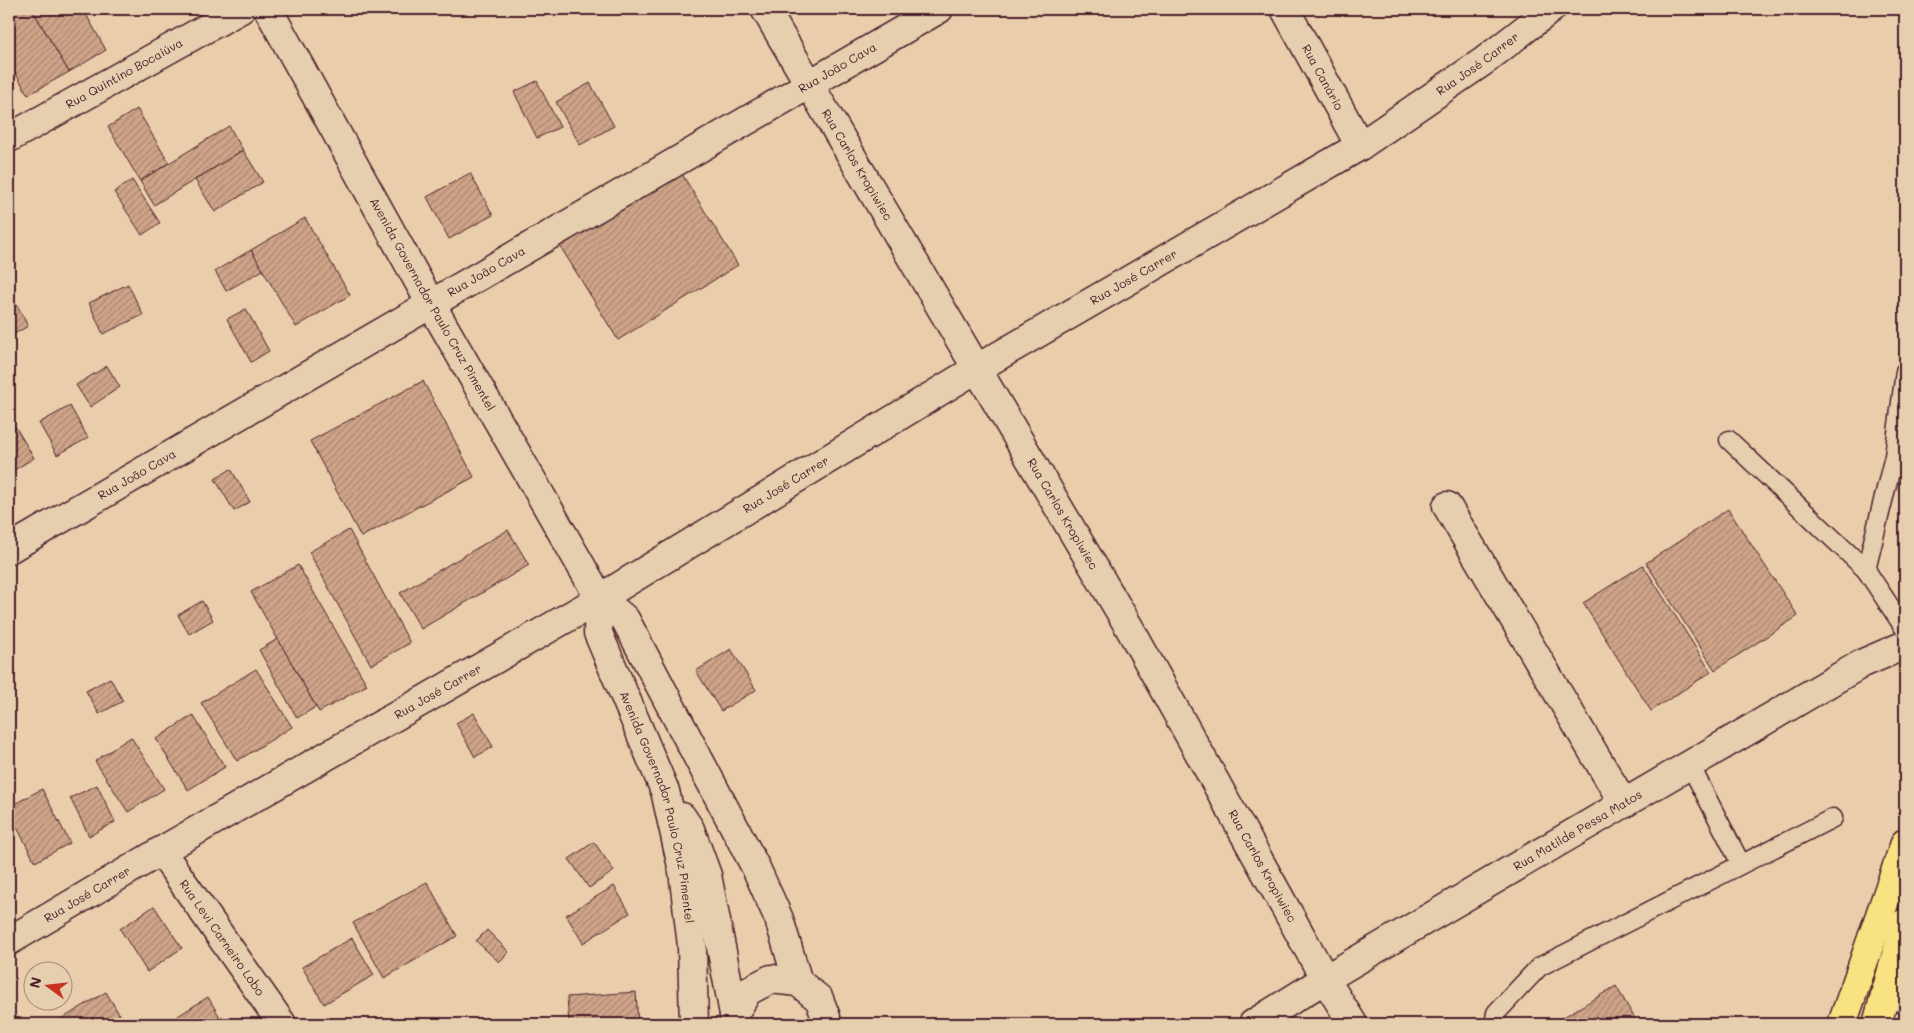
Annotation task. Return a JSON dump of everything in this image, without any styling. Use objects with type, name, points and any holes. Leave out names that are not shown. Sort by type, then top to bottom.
[{"type":"highway","points":[[1842,1024],[1905,843]]},
{"type":"highway","points":[[1877,1024],[1896,995],[1905,923]]},
{"type":"street","name":"Rua Quintino Bocaiúva","points":[[9,138],[242,9]]},
{"type":"street","name":"Avenida Governador Paulo Cruz Pimentel","points":[[268,9],[431,304],[599,597],[625,619],[756,868],[779,918],[798,982]]},
{"type":"street","name":"Rua Carlos Kropiwiec","points":[[764,9],[1129,627],[1325,979],[1353,1024]]},
{"type":"street","name":"Rua João Cava","points":[[9,549],[939,9]]},
{"type":"street","name":"Rua Canário","points":[[1285,9],[1360,146]]},
{"type":"street","name":"Rua José Carrer","points":[[9,941],[584,608],[599,597],[976,369],[1360,146],[1484,61],[1551,9]]},
{"type":"street","points":[[1447,506],[1624,804]]},
{"type":"street","name":"Avenida Governador Paulo Cruz Pimentel","points":[[599,597],[598,633],[665,791],[683,871],[692,946],[694,1024]]},
{"type":"street","name":"Rua Matilde Pessa Matos","points":[[1253,1024],[1325,979],[1864,663],[1905,645]]},
{"type":"street","points":[[665,791],[690,829],[707,875],[734,1019]]},
{"type":"street","name":"Rua Levi Carneiro Lobo","points":[[162,851],[282,1024]]},
{"type":"street","points":[[734,1019],[748,991],[771,979],[798,982],[822,1012],[838,1024]]},
{"type":"lane","points":[[1866,570],[1894,456],[1905,371]]},
{"type":"lane","points":[[1729,440],[1866,570],[1905,629]]},
{"type":"lane","points":[[1690,765],[1741,864]]},
{"type":"lane","points":[[1494,1024],[1496,1013],[1539,967],[1832,818]]},
{"type":"building","points":[[9,9],[32,9],[69,72],[28,95],[9,62]]},
{"type":"building","points":[[32,9],[83,9],[106,50],[69,72]]},
{"type":"building","points":[[537,81],[560,127],[537,138],[514,92]]},
{"type":"building","points":[[590,83],[614,126],[580,145],[556,102]]},
{"type":"building","points":[[137,109],[169,163],[140,181],[108,127]]},
{"type":"building","points":[[229,126],[243,150],[154,205],[140,181]]},
{"type":"building","points":[[243,150],[263,182],[215,212],[195,180]]},
{"type":"building","points":[[680,171],[738,265],[618,340],[560,246]]},
{"type":"building","points":[[470,173],[493,215],[449,239],[427,197]]},
{"type":"building","points":[[132,180],[160,223],[142,235],[114,192]]},
{"type":"building","points":[[305,218],[350,295],[296,327],[251,250]]},
{"type":"building","points":[[251,250],[263,270],[226,291],[215,271]]},
{"type":"building","points":[[128,284],[143,315],[103,334],[89,303]]},
{"type":"building","points":[[17,305],[28,326],[9,337],[9,310]]},
{"type":"building","points":[[246,309],[269,351],[251,362],[227,319]]},
{"type":"building","points":[[107,366],[120,387],[90,407],[76,385]]},
{"type":"building","points":[[423,381],[474,477],[361,537],[310,441]]},
{"type":"building","points":[[70,406],[88,438],[57,455],[39,423]]},
{"type":"building","points":[[9,416],[34,458],[9,473]]},
{"type":"building","points":[[231,469],[250,502],[234,511],[215,479]]},
{"type":"building","points":[[1728,509],[1798,616],[1715,670],[1646,563]]},
{"type":"building","points":[[349,530],[410,643],[371,665],[309,552]]},
{"type":"building","points":[[508,530],[529,565],[421,629],[400,593]]},
{"type":"building","points":[[298,565],[367,685],[319,712],[251,592]]},
{"type":"building","points":[[1643,565],[1711,672],[1651,711],[1583,603]]},
{"type":"building","points":[[202,601],[213,620],[189,634],[178,615]]},
{"type":"building","points":[[278,639],[316,707],[297,718],[259,650]]},
{"type":"building","points":[[731,649],[756,690],[721,711],[696,671]]},
{"type":"building","points":[[256,669],[292,727],[237,761],[201,703]]},
{"type":"building","points":[[110,678],[123,701],[99,714],[86,691]]},
{"type":"building","points":[[474,713],[493,747],[475,757],[456,723]]},
{"type":"building","points":[[193,715],[225,767],[188,790],[156,739]]},
{"type":"building","points":[[131,737],[164,789],[128,812],[95,761]]},
{"type":"building","points":[[97,785],[115,822],[89,836],[70,798]]},
{"type":"building","points":[[42,789],[70,843],[35,862],[9,812],[9,807]]},
{"type":"building","points":[[594,842],[614,871],[589,888],[569,859]]},
{"type":"building","points":[[427,882],[457,936],[384,978],[353,923]]},
{"type":"building","points":[[614,886],[630,913],[583,943],[566,915]]},
{"type":"building","points":[[154,906],[182,948],[147,972],[120,929]]},
{"type":"building","points":[[487,930],[509,952],[499,962],[476,941]]},
{"type":"building","points":[[352,938],[374,975],[324,1004],[302,967]]},
{"type":"building","points":[[1616,986],[1638,1024],[1557,1024],[1555,1022]]},
{"type":"building","points":[[106,992],[125,1024],[62,1024],[60,1020]]},
{"type":"building","points":[[636,992],[638,1024],[569,1024],[567,997]]},
{"type":"building","points":[[208,997],[224,1024],[183,1024],[178,1016]]}]
